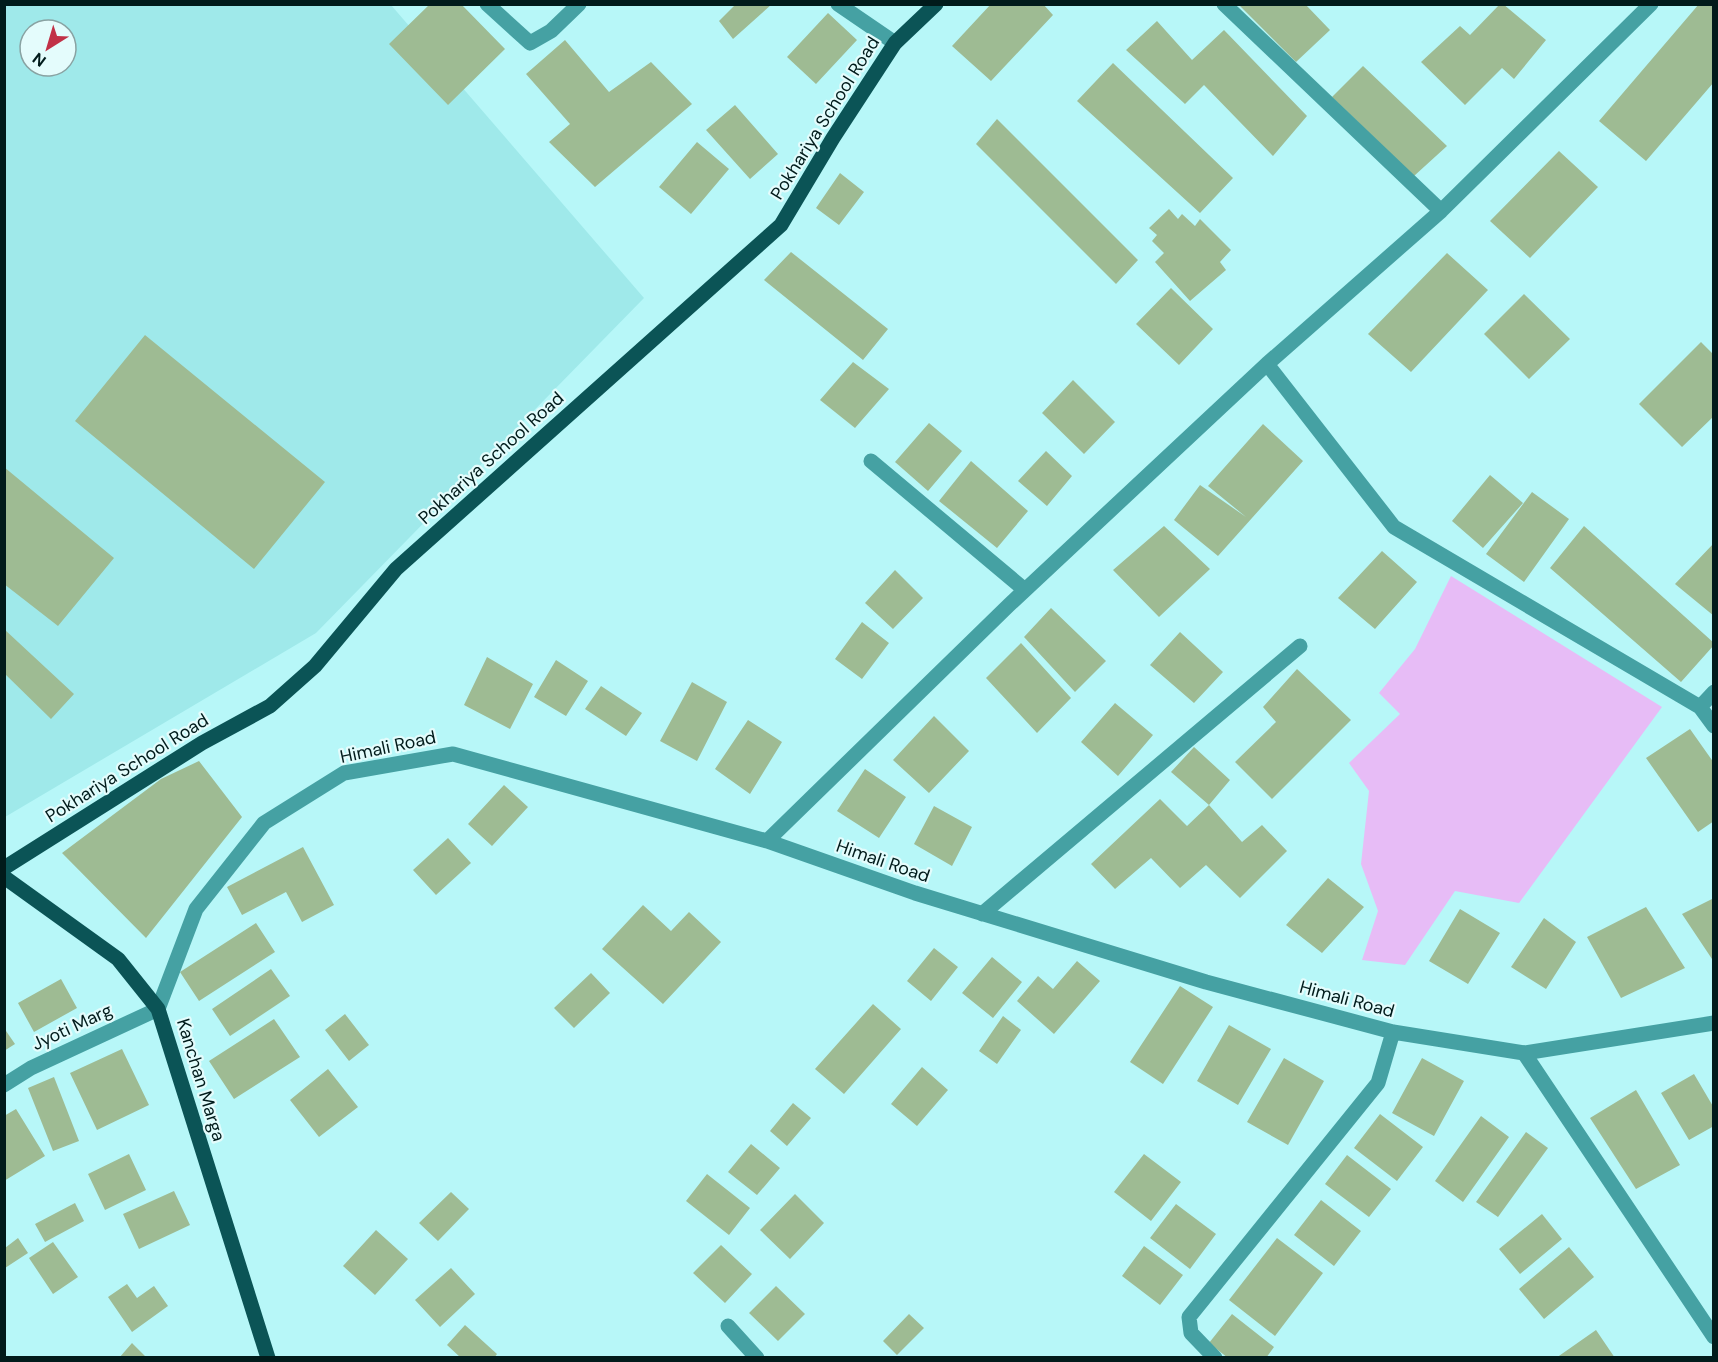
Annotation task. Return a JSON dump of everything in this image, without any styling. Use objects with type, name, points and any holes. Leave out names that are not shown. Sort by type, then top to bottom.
[{"type":"main road","name":"Pokhariya School Road","points":[[4,868],[202,743],[270,706],[315,666],[396,569],[781,225],[833,138],[895,43],[936,4]]},
{"type":"main road","name":"Kanchan Marga","points":[[4,877],[118,959],[158,1009],[267,1358]]},
{"type":"street","points":[[487,4],[530,43],[551,31],[579,4]]},
{"type":"street","points":[[838,4],[895,43]]},
{"type":"street","points":[[1224,4],[1441,211]]},
{"type":"street","points":[[767,841],[1025,590],[1267,364],[1441,211],[1651,4]]},
{"type":"street","points":[[1267,364],[1394,527],[1700,707],[1713,726]]},
{"type":"street","points":[[871,461],[1025,590]]},
{"type":"street","points":[[982,914],[1300,646]]},
{"type":"street","points":[[1700,707],[1713,692]]},
{"type":"street","name":"Himali Road","points":[[158,1009],[196,909],[264,823],[344,773],[453,754],[767,841],[915,894],[1206,982],[1393,1032],[1524,1053],[1713,1023]]},
{"type":"street","name":"Jyoti Marg","points":[[4,1085],[31,1068],[158,1009]]},
{"type":"street","points":[[1215,1358],[1191,1333],[1189,1317],[1378,1083],[1393,1032]]},
{"type":"street","points":[[1524,1053],[1713,1337]]},
{"type":"street","points":[[728,1326],[757,1358]]},
{"type":"shaded area","points":[[4,5],[391,5],[644,298],[316,633],[5,817]]},
{"type":"shaded area","points":[[1451,576],[1662,707],[1519,903],[1455,891],[1405,965],[1362,960],[1378,911],[1361,864],[1369,791],[1349,763],[1400,714],[1379,693],[1415,649]]},
{"type":"building","points":[[430,4],[461,4],[505,49],[448,105],[389,44]]},
{"type":"building","points":[[736,4],[772,4],[733,39],[719,21]]},
{"type":"building","points":[[991,4],[1043,4],[1053,15],[991,81],[952,46]]},
{"type":"building","points":[[1238,4],[1305,4],[1330,30],[1296,62]]},
{"type":"building","points":[[1500,4],[1503,4],[1546,40],[1514,79],[1502,68],[1465,105],[1421,62],[1460,26],[1470,35]]},
{"type":"building","points":[[1699,4],[1714,4],[1714,82],[1646,161],[1599,121]]},
{"type":"building","points":[[828,13],[857,40],[816,84],[787,57]]},
{"type":"building","points":[[1157,21],[1192,60],[1224,30],[1307,116],[1273,156],[1204,85],[1185,104],[1126,50]]},
{"type":"building","points":[[565,40],[609,92],[651,62],[692,104],[595,187],[549,142],[570,124],[526,74]]},
{"type":"building","points":[[1113,63],[1233,178],[1200,213],[1077,101]]},
{"type":"building","points":[[1363,66],[1447,146],[1414,176],[1332,97]]},
{"type":"building","points":[[735,105],[778,154],[750,179],[706,130]]},
{"type":"building","points":[[997,119],[1138,260],[1116,284],[976,144]]},
{"type":"building","points":[[697,142],[729,169],[691,214],[659,187]]},
{"type":"building","points":[[1559,151],[1598,187],[1530,258],[1490,221]]},
{"type":"building","points":[[840,173],[864,192],[839,225],[816,208]]},
{"type":"building","points":[[1169,209],[1178,219],[1182,214],[1195,226],[1200,219],[1231,250],[1220,262],[1226,270],[1190,301],[1155,262],[1164,253],[1152,241],[1157,235],[1149,228]]},
{"type":"building","points":[[791,252],[888,329],[863,360],[764,280]]},
{"type":"building","points":[[1447,253],[1488,290],[1411,372],[1368,334]]},
{"type":"building","points":[[1171,288],[1213,329],[1179,365],[1136,324]]},
{"type":"building","points":[[1524,294],[1570,339],[1529,379],[1484,334]]},
{"type":"building","points":[[145,335],[325,482],[254,569],[75,421]]},
{"type":"building","points":[[1701,342],[1714,355],[1714,416],[1682,447],[1639,404]]},
{"type":"building","points":[[853,362],[889,389],[855,428],[820,400]]},
{"type":"building","points":[[1073,380],[1115,422],[1084,454],[1042,413]]},
{"type":"building","points":[[929,423],[962,451],[928,491],[895,462]]},
{"type":"building","points":[[1263,424],[1303,461],[1218,556],[1174,520],[1200,485],[1246,517],[1208,486]]},
{"type":"building","points":[[1046,451],[1072,476],[1047,506],[1018,481]]},
{"type":"building","points":[[971,461],[1028,511],[997,548],[939,501]]},
{"type":"building","points":[[4,467],[114,558],[58,626],[4,584]]},
{"type":"building","points":[[1490,475],[1523,503],[1483,548],[1452,521]]},
{"type":"building","points":[[1532,492],[1569,519],[1524,582],[1486,554]]},
{"type":"building","points":[[1164,526],[1210,569],[1159,617],[1113,570]]},
{"type":"building","points":[[1584,526],[1714,643],[1681,682],[1550,568]]},
{"type":"building","points":[[1714,543],[1714,616],[1675,584]]},
{"type":"building","points":[[1382,551],[1417,582],[1375,629],[1338,598]]},
{"type":"building","points":[[895,570],[923,598],[893,629],[865,603]]},
{"type":"building","points":[[1051,608],[1106,661],[1075,692],[1024,637]]},
{"type":"building","points":[[862,622],[889,643],[862,679],[835,659]]},
{"type":"building","points":[[4,629],[74,694],[51,719],[4,673]]},
{"type":"building","points":[[1180,632],[1223,672],[1194,703],[1150,665]]},
{"type":"building","points":[[1021,643],[1071,698],[1037,733],[986,678]]},
{"type":"building","points":[[487,657],[533,684],[510,729],[464,705]]},
{"type":"building","points":[[556,660],[588,681],[566,716],[534,697]]},
{"type":"building","points":[[1297,669],[1351,720],[1272,799],[1235,762],[1276,722],[1263,707]]},
{"type":"building","points":[[692,682],[727,702],[697,761],[660,741]]},
{"type":"building","points":[[601,686],[642,713],[626,736],[585,709]]},
{"type":"building","points":[[1115,703],[1153,735],[1118,776],[1081,742]]},
{"type":"building","points":[[934,716],[969,751],[929,793],[893,760]]},
{"type":"building","points":[[748,720],[782,742],[750,794],[715,769]]},
{"type":"building","points":[[1690,729],[1714,763],[1714,821],[1698,832],[1646,758]]},
{"type":"building","points":[[1194,747],[1230,780],[1209,805],[1171,772]]},
{"type":"building","points":[[199,761],[242,817],[146,938],[62,853],[161,779]]},
{"type":"building","points":[[865,769],[906,797],[879,838],[837,811]]},
{"type":"building","points":[[504,785],[528,807],[492,846],[468,824]]},
{"type":"building","points":[[1160,799],[1187,826],[1209,805],[1242,842],[1262,825],[1287,851],[1240,898],[1206,865],[1180,888],[1151,858],[1115,889],[1091,864]]},
{"type":"building","points":[[934,806],[972,827],[952,866],[914,844]]},
{"type":"building","points":[[448,838],[471,863],[436,895],[413,870]]},
{"type":"building","points":[[303,847],[334,905],[302,922],[286,892],[242,915],[227,887]]},
{"type":"building","points":[[1328,878],[1364,907],[1322,953],[1286,925]]},
{"type":"building","points":[[1714,898],[1714,962],[1682,914]]},
{"type":"building","points":[[643,905],[671,931],[689,912],[721,942],[663,1004],[602,949]]},
{"type":"building","points":[[1646,907],[1685,968],[1621,998],[1587,937]]},
{"type":"building","points":[[1460,909],[1500,933],[1468,984],[1429,961]]},
{"type":"building","points":[[1544,918],[1576,942],[1546,989],[1511,967]]},
{"type":"building","points":[[256,923],[275,952],[199,1001],[180,972]]},
{"type":"building","points":[[934,948],[958,967],[931,1001],[907,981]]},
{"type":"building","points":[[992,957],[1022,982],[993,1018],[962,993]]},
{"type":"building","points":[[1077,961],[1100,981],[1054,1034],[1017,1001],[1038,976],[1053,989]]},
{"type":"building","points":[[271,969],[290,996],[230,1036],[212,1009]]},
{"type":"building","points":[[591,973],[610,993],[574,1028],[554,1008]]},
{"type":"building","points":[[61,979],[77,1008],[34,1032],[18,1003]]},
{"type":"building","points":[[1180,986],[1213,1007],[1163,1084],[1130,1062]]},
{"type":"building","points":[[873,1004],[901,1029],[844,1094],[815,1069]]},
{"type":"building","points":[[345,1014],[369,1045],[349,1061],[325,1030]]},
{"type":"building","points":[[1003,1016],[1021,1030],[997,1064],[979,1051]]},
{"type":"building","points":[[274,1019],[300,1057],[234,1099],[209,1061]]},
{"type":"building","points":[[1229,1025],[1271,1049],[1238,1105],[1197,1081]]},
{"type":"building","points":[[4,1028],[15,1044],[4,1051]]},
{"type":"building","points":[[122,1049],[149,1105],[97,1130],[70,1073]]},
{"type":"building","points":[[1284,1058],[1324,1081],[1288,1145],[1247,1122]]},
{"type":"building","points":[[1422,1058],[1464,1081],[1434,1136],[1392,1113]]},
{"type":"building","points":[[922,1067],[948,1090],[917,1126],[891,1104]]},
{"type":"building","points":[[328,1069],[358,1107],[319,1137],[290,1100]]},
{"type":"building","points":[[1694,1074],[1714,1108],[1714,1126],[1689,1140],[1661,1093]]},
{"type":"building","points":[[54,1077],[79,1141],[53,1151],[28,1088]]},
{"type":"building","points":[[1636,1090],[1680,1165],[1636,1189],[1590,1118]]},
{"type":"building","points":[[793,1103],[811,1118],[787,1146],[770,1131]]},
{"type":"building","points":[[16,1109],[45,1156],[4,1181],[4,1116]]},
{"type":"building","points":[[1380,1114],[1423,1147],[1397,1181],[1354,1148]]},
{"type":"building","points":[[1481,1116],[1509,1137],[1463,1202],[1435,1181]]},
{"type":"building","points":[[1526,1132],[1548,1148],[1498,1217],[1476,1202]]},
{"type":"building","points":[[751,1144],[780,1168],[757,1195],[728,1172]]},
{"type":"building","points":[[129,1154],[146,1190],[105,1210],[88,1174]]},
{"type":"building","points":[[1144,1154],[1181,1182],[1151,1221],[1114,1192]]},
{"type":"building","points":[[1347,1155],[1391,1189],[1369,1217],[1325,1184]]},
{"type":"building","points":[[707,1174],[750,1208],[729,1235],[686,1201]]},
{"type":"building","points":[[174,1191],[190,1225],[139,1249],[123,1214]]},
{"type":"building","points":[[451,1192],[469,1209],[438,1241],[419,1223]]},
{"type":"building","points":[[795,1194],[824,1223],[790,1259],[760,1230]]},
{"type":"building","points":[[1321,1200],[1361,1231],[1334,1266],[1294,1235]]},
{"type":"building","points":[[75,1203],[84,1221],[45,1242],[35,1224]]},
{"type":"building","points":[[1176,1204],[1216,1234],[1190,1269],[1150,1238]]},
{"type":"building","points":[[1542,1214],[1562,1239],[1520,1274],[1499,1249]]},
{"type":"building","points":[[376,1230],[408,1259],[375,1295],[343,1266]]},
{"type":"building","points":[[18,1238],[28,1253],[5,1268],[5,1248]]},
{"type":"building","points":[[1277,1238],[1323,1273],[1275,1336],[1229,1300]]},
{"type":"building","points":[[53,1242],[78,1277],[53,1294],[29,1258]]},
{"type":"building","points":[[721,1245],[752,1274],[725,1303],[693,1273]]},
{"type":"building","points":[[1144,1246],[1183,1275],[1160,1305],[1122,1276]]},
{"type":"building","points":[[1569,1247],[1594,1277],[1544,1319],[1519,1289]]},
{"type":"building","points":[[451,1268],[475,1294],[440,1327],[415,1300]]},
{"type":"building","points":[[127,1284],[137,1298],[154,1286],[168,1306],[132,1332],[108,1297]]},
{"type":"building","points":[[776,1286],[805,1314],[778,1341],[749,1313]]},
{"type":"building","points":[[909,1314],[924,1328],[897,1355],[883,1341]]},
{"type":"building","points":[[1232,1314],[1274,1347],[1266,1358],[1228,1358],[1209,1343]]},
{"type":"building","points":[[465,1325],[497,1354],[494,1358],[461,1358],[447,1345]]},
{"type":"building","points":[[1596,1330],[1615,1358],[1556,1358]]},
{"type":"building","points":[[132,1343],[147,1358],[119,1358]]}]
